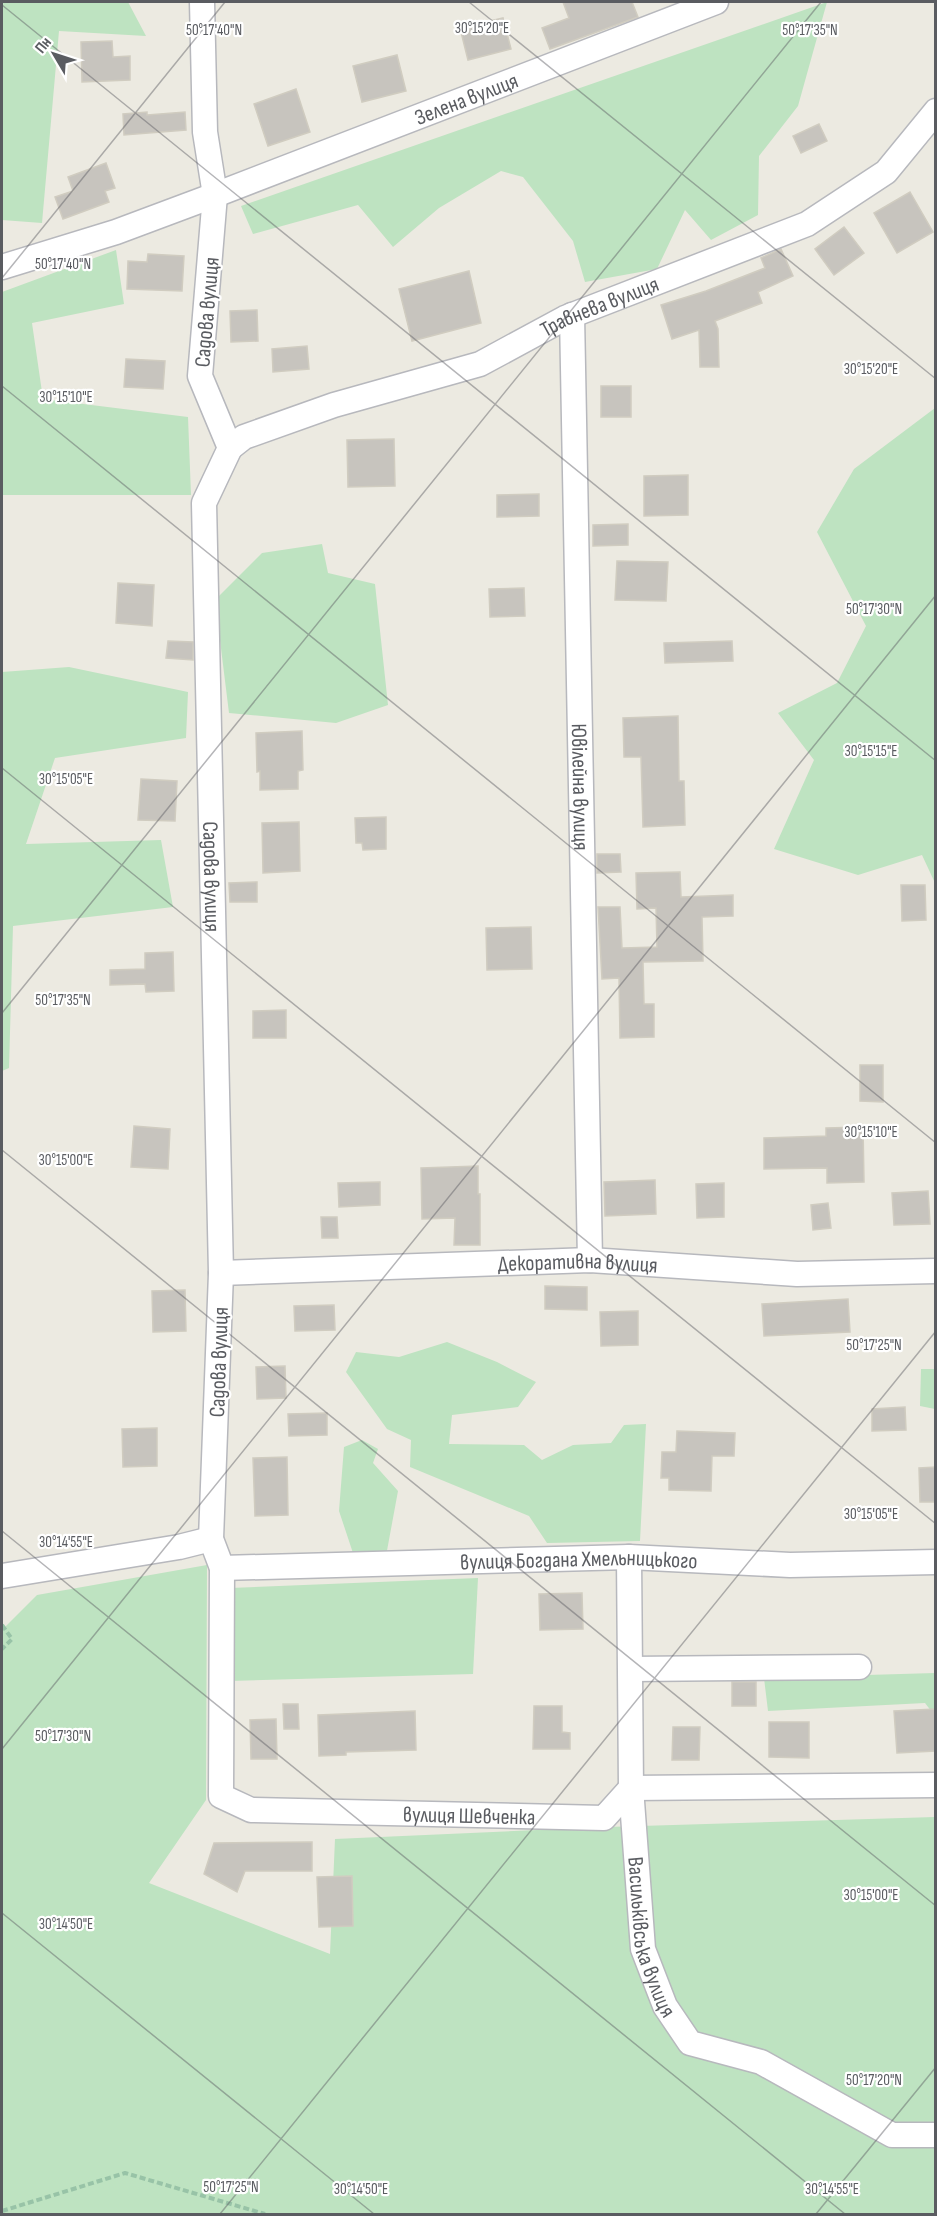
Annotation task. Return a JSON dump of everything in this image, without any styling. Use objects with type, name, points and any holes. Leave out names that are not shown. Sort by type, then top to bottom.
[{"type":"street","name":"Садова вулиця","points":[[202,2],[205,132],[215,195],[200,376],[230,448],[204,503],[221,1273],[211,1539],[222,1568]]},
{"type":"street","name":"Зелена вулиця","points":[[2,267],[116,232],[716,2]]},
{"type":"street","name":"Травнева вулиця","points":[[230,448],[244,437],[334,405],[480,364],[572,315],[807,224],[886,172],[936,111]]},
{"type":"street","name":"Ювілейна вулиця","points":[[572,315],[590,1260]]},
{"type":"street","name":"Декоративна вулиця","points":[[221,1273],[590,1260],[797,1274],[936,1271]]},
{"type":"street","points":[[2,1576],[179,1547],[211,1539]]},
{"type":"street","name":"вулиця Богдана Хмельницького","points":[[222,1568],[629,1557],[790,1565],[936,1562]]},
{"type":"street","name":"Васильківська вулиця","points":[[629,1557],[631,1788],[643,1949],[665,2006],[690,2043],[761,2061],[892,2135],[936,2134]]},
{"type":"street","name":"вулиця Шевченка","points":[[222,1568],[221,1796],[250,1810],[604,1818],[631,1788]]},
{"type":"street","points":[[631,1669],[859,1667]]},
{"type":"street","points":[[631,1788],[936,1785]]},
{"type":"path","points":[[2,1625],[12,1639],[2,1649]]},
{"type":"path","points":[[2,2211],[125,2173],[265,2214]]},
{"type":"green space","points":[[2,2],[128,2],[146,36],[59,31],[42,223],[2,220]]},
{"type":"green space","points":[[827,2],[798,106],[759,156],[758,215],[711,240],[685,210],[657,269],[585,282],[573,241],[523,177],[501,171],[439,208],[393,247],[358,205],[253,234],[241,206]]},
{"type":"green space","points":[[116,250],[124,304],[32,323],[43,399],[188,417],[191,495],[2,495],[2,292]]},
{"type":"green space","points":[[935,408],[935,883],[922,855],[858,875],[774,849],[814,760],[778,713],[837,683],[866,626],[817,532],[854,469]]},
{"type":"green space","points":[[322,544],[328,573],[375,584],[388,705],[336,723],[229,713],[215,600],[262,553]]},
{"type":"green space","points":[[69,667],[188,692],[186,738],[55,758],[26,844],[161,840],[173,907],[13,926],[9,1068],[2,1071],[2,672]]},
{"type":"green space","points":[[447,1342],[497,1362],[536,1382],[518,1407],[452,1415],[449,1444],[524,1445],[542,1460],[573,1445],[611,1443],[624,1425],[646,1424],[640,1541],[547,1543],[529,1516],[410,1467],[411,1440],[387,1429],[346,1372],[356,1352],[399,1357]]},
{"type":"green space","points":[[921,1369],[935,1369],[935,1409],[920,1406]]},
{"type":"green space","points":[[362,1440],[378,1449],[373,1463],[398,1491],[386,1556],[353,1553],[339,1511],[344,1447]]},
{"type":"green space","points":[[207,1565],[206,1800],[149,1883],[330,1954],[335,1839],[607,1827],[935,1817],[935,2214],[2,2214],[2,1630],[37,1595]]},
{"type":"green space","points":[[478,1578],[473,1674],[229,1681],[230,1588]]},
{"type":"green space","points":[[935,1673],[935,1716],[925,1703],[768,1711],[764,1678]]},
{"type":"building","points":[[563,2],[632,2],[638,17],[550,49],[542,28],[569,18]]},
{"type":"building","points":[[503,18],[511,49],[468,60],[460,28]]},
{"type":"building","points":[[112,41],[113,57],[130,56],[130,80],[82,82],[81,42]]},
{"type":"building","points":[[397,55],[406,91],[362,102],[353,66]]},
{"type":"building","points":[[296,89],[310,132],[268,146],[254,104]]},
{"type":"building","points":[[147,112],[147,115],[185,112],[186,130],[124,135],[123,114]]},
{"type":"building","points":[[819,124],[827,141],[801,153],[793,136]]},
{"type":"building","points":[[106,163],[115,188],[105,191],[109,202],[63,219],[55,197],[73,191],[68,177]]},
{"type":"building","points":[[910,192],[933,232],[897,253],[874,213]]},
{"type":"building","points":[[844,227],[864,253],[834,275],[815,249]]},
{"type":"building","points":[[781,249],[793,276],[758,292],[762,303],[715,321],[718,329],[719,367],[700,367],[699,330],[672,339],[661,305],[706,291],[765,268],[761,258]]},
{"type":"building","points":[[148,254],[184,256],[182,291],[127,289],[128,261],[147,262]]},
{"type":"building","points":[[469,271],[481,323],[412,341],[399,289]]},
{"type":"building","points":[[257,310],[258,341],[231,342],[230,311]]},
{"type":"building","points":[[307,346],[309,369],[273,372],[272,349]]},
{"type":"building","points":[[126,359],[165,361],[163,389],[124,387]]},
{"type":"building","points":[[601,386],[631,386],[631,417],[601,417]]},
{"type":"building","points":[[394,439],[395,486],[348,487],[347,440]]},
{"type":"building","points":[[688,475],[688,515],[644,516],[644,476]]},
{"type":"building","points":[[539,494],[539,516],[497,517],[497,495]]},
{"type":"building","points":[[628,524],[628,545],[593,546],[593,525]]},
{"type":"building","points":[[617,561],[668,562],[666,601],[615,600]]},
{"type":"building","points":[[118,583],[154,585],[152,626],[116,623]]},
{"type":"building","points":[[524,588],[525,616],[490,617],[489,589]]},
{"type":"building","points":[[168,641],[193,642],[193,660],[166,658]]},
{"type":"building","points":[[732,641],[733,661],[665,663],[664,643]]},
{"type":"building","points":[[678,716],[679,781],[684,781],[685,825],[643,827],[641,757],[624,757],[623,718]]},
{"type":"building","points":[[302,731],[303,770],[298,771],[298,789],[260,790],[256,733]]},
{"type":"building","points":[[141,779],[177,781],[175,821],[138,820]]},
{"type":"building","points":[[386,817],[386,849],[363,850],[362,843],[356,843],[355,818]]},
{"type":"building","points":[[299,822],[300,871],[263,873],[262,823]]},
{"type":"building","points":[[597,854],[620,854],[621,872],[597,873]]},
{"type":"building","points":[[680,872],[681,897],[733,895],[733,916],[702,917],[703,961],[643,962],[644,1004],[654,1004],[654,1037],[620,1038],[619,978],[602,979],[598,907],[620,907],[622,948],[657,947],[656,908],[637,909],[636,873]]},
{"type":"building","points":[[257,882],[257,902],[230,902],[229,883]]},
{"type":"building","points":[[901,885],[925,885],[926,920],[902,921]]},
{"type":"building","points":[[531,927],[532,969],[487,970],[486,928]]},
{"type":"building","points":[[173,952],[174,991],[146,992],[145,984],[110,985],[110,970],[145,969],[145,953]]},
{"type":"building","points":[[286,1010],[286,1038],[253,1038],[253,1011]]},
{"type":"building","points":[[860,1065],[883,1065],[883,1102],[860,1101]]},
{"type":"building","points":[[134,1126],[170,1129],[168,1169],[131,1167]]},
{"type":"building","points":[[863,1127],[864,1182],[827,1183],[827,1168],[764,1169],[764,1138],[826,1136],[826,1128]]},
{"type":"building","points":[[478,1166],[480,1245],[454,1245],[455,1218],[422,1219],[421,1168]]},
{"type":"building","points":[[655,1180],[656,1214],[605,1216],[604,1182]]},
{"type":"building","points":[[380,1182],[380,1205],[339,1207],[338,1183]]},
{"type":"building","points":[[724,1183],[724,1217],[697,1218],[696,1184]]},
{"type":"building","points":[[928,1191],[930,1224],[894,1225],[892,1193]]},
{"type":"building","points":[[828,1203],[831,1228],[813,1230],[811,1205]]},
{"type":"building","points":[[321,1217],[337,1217],[338,1238],[322,1238]]},
{"type":"building","points":[[545,1286],[587,1287],[587,1310],[545,1309]]},
{"type":"building","points":[[185,1290],[186,1331],[153,1332],[152,1291]]},
{"type":"building","points":[[848,1299],[850,1332],[764,1336],[762,1304]]},
{"type":"building","points":[[334,1305],[335,1330],[295,1331],[294,1306]]},
{"type":"building","points":[[638,1311],[638,1345],[601,1346],[600,1312]]},
{"type":"building","points":[[285,1366],[286,1398],[257,1399],[256,1367]]},
{"type":"building","points":[[905,1407],[906,1430],[872,1431],[872,1409]]},
{"type":"building","points":[[327,1413],[327,1435],[289,1436],[288,1414]]},
{"type":"building","points":[[157,1428],[157,1466],[123,1467],[122,1429]]},
{"type":"building","points":[[677,1431],[735,1433],[734,1456],[712,1456],[711,1491],[669,1490],[669,1478],[661,1478],[662,1452],[676,1452]]},
{"type":"building","points":[[287,1457],[288,1515],[255,1516],[253,1458]]},
{"type":"building","points":[[936,1467],[936,1502],[920,1502],[919,1468]]},
{"type":"building","points":[[582,1593],[583,1629],[540,1630],[539,1594]]},
{"type":"building","points":[[732,1682],[756,1682],[756,1706],[732,1706]]},
{"type":"building","points":[[283,1704],[298,1704],[299,1729],[284,1729]]},
{"type":"building","points":[[534,1706],[562,1706],[562,1732],[570,1733],[570,1749],[533,1749]]},
{"type":"building","points":[[936,1709],[936,1751],[897,1753],[894,1711]]},
{"type":"building","points":[[415,1711],[416,1750],[346,1752],[346,1755],[319,1756],[318,1715]]},
{"type":"building","points":[[276,1719],[277,1759],[251,1759],[250,1720]]},
{"type":"building","points":[[769,1722],[809,1722],[809,1758],[769,1757]]},
{"type":"building","points":[[673,1727],[700,1727],[699,1760],[672,1760]]},
{"type":"building","points":[[312,1842],[312,1871],[245,1871],[237,1892],[204,1874],[214,1843]]},
{"type":"building","points":[[352,1876],[353,1926],[319,1927],[317,1877]]}]
